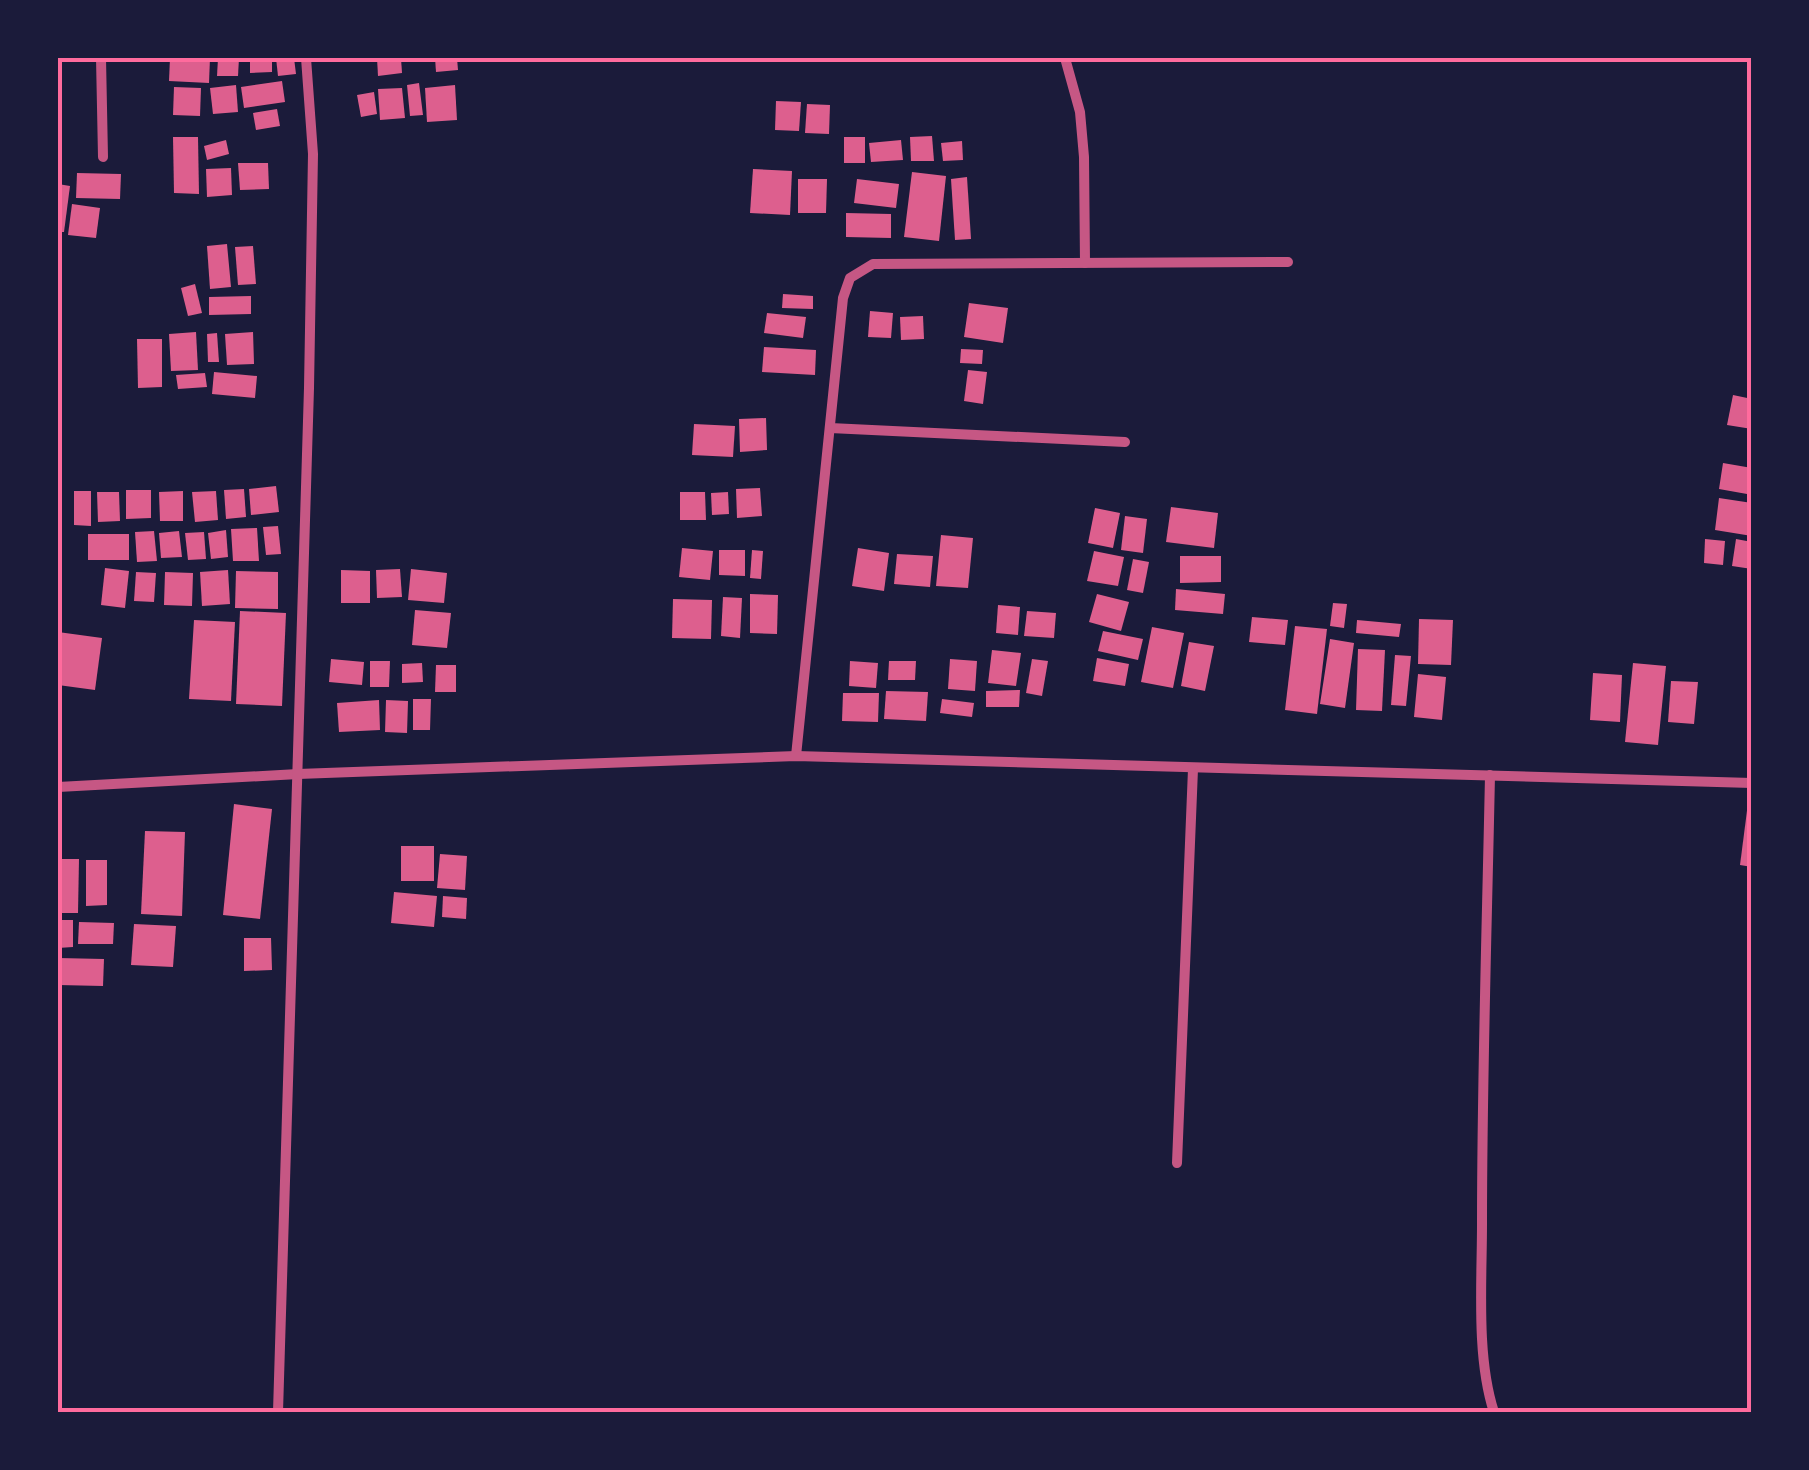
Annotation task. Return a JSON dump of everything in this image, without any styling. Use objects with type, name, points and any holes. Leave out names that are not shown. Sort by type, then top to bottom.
[{"type":"street","points":[[101,58],[103,158]]},
{"type":"street","points":[[278,1412],[313,154],[306,58]]},
{"type":"street","points":[[1065,58],[1080,112],[1084,263]]},
{"type":"street","points":[[796,756],[843,298],[850,278],[873,264],[1288,262]]},
{"type":"street","points":[[830,428],[1125,442]]},
{"type":"street","points":[[58,787],[796,756],[1752,782]]},
{"type":"street","points":[[1177,1164],[1193,768]]},
{"type":"street","points":[[1490,775],[1482,1316],[1486,1390],[1494,1412]]},
{"type":"building","points":[[170,58],[210,58],[209,83],[169,81]]},
{"type":"building","points":[[218,58],[239,58],[238,76],[217,76]]},
{"type":"building","points":[[250,58],[272,58],[272,72],[250,73]]},
{"type":"building","points":[[276,58],[294,58],[296,74],[278,76]]},
{"type":"building","points":[[377,58],[401,58],[402,73],[378,76]]},
{"type":"building","points":[[435,58],[457,58],[458,70],[436,72]]},
{"type":"building","points":[[282,81],[285,102],[244,108],[241,87]]},
{"type":"building","points":[[419,83],[423,115],[410,116],[407,85]]},
{"type":"building","points":[[236,85],[238,112],[213,114],[210,88]]},
{"type":"building","points":[[455,85],[457,120],[427,122],[425,88]]},
{"type":"building","points":[[174,87],[201,88],[200,116],[173,115]]},
{"type":"building","points":[[402,88],[405,118],[380,120],[378,89]]},
{"type":"building","points":[[374,92],[377,114],[361,117],[357,95]]},
{"type":"building","points":[[776,101],[801,102],[799,131],[775,130]]},
{"type":"building","points":[[807,104],[830,105],[829,134],[805,133]]},
{"type":"building","points":[[277,109],[280,126],[256,130],[253,113]]},
{"type":"building","points":[[932,136],[934,161],[911,161],[910,137]]},
{"type":"building","points":[[173,137],[198,137],[199,194],[174,193]]},
{"type":"building","points":[[844,137],[865,137],[865,163],[844,163]]},
{"type":"building","points":[[226,140],[229,154],[207,160],[204,146]]},
{"type":"building","points":[[901,140],[903,160],[871,162],[869,143]]},
{"type":"building","points":[[962,141],[963,160],[943,161],[941,143]]},
{"type":"building","points":[[238,163],[268,163],[269,189],[240,190]]},
{"type":"building","points":[[231,168],[232,195],[207,197],[206,169]]},
{"type":"building","points":[[753,169],[792,171],[790,215],[750,213]]},
{"type":"building","points":[[912,172],[946,176],[939,241],[904,237]]},
{"type":"building","points":[[77,173],[121,174],[120,199],[76,198]]},
{"type":"building","points":[[967,177],[971,239],[955,240],[951,179]]},
{"type":"building","points":[[798,179],[827,179],[826,213],[798,213]]},
{"type":"building","points":[[857,179],[899,184],[896,208],[854,203]]},
{"type":"building","points":[[58,184],[70,186],[64,232],[58,232]]},
{"type":"building","points":[[72,204],[100,208],[96,238],[68,235]]},
{"type":"building","points":[[846,213],[891,214],[891,238],[846,237]]},
{"type":"building","points":[[227,244],[231,287],[210,289],[207,246]]},
{"type":"building","points":[[253,246],[256,284],[238,285],[235,247]]},
{"type":"building","points":[[195,284],[202,313],[188,316],[181,288]]},
{"type":"building","points":[[783,294],[813,296],[813,309],[782,308]]},
{"type":"building","points":[[251,296],[251,314],[209,315],[209,297]]},
{"type":"building","points":[[969,303],[1008,308],[1003,343],[964,337]]},
{"type":"building","points":[[870,311],[893,313],[891,338],[868,337]]},
{"type":"building","points":[[767,313],[806,317],[803,338],[764,333]]},
{"type":"building","points":[[923,316],[924,339],[901,340],[900,317]]},
{"type":"building","points":[[196,332],[198,370],[171,371],[169,334]]},
{"type":"building","points":[[253,332],[254,364],[227,365],[225,334]]},
{"type":"building","points":[[217,333],[219,362],[208,362],[207,334]]},
{"type":"building","points":[[137,339],[162,339],[162,387],[138,388]]},
{"type":"building","points":[[764,347],[816,350],[815,375],[762,372]]},
{"type":"building","points":[[961,349],[983,350],[982,364],[960,363]]},
{"type":"building","points":[[968,370],[987,372],[983,404],[964,401]]},
{"type":"building","points":[[214,372],[257,376],[255,398],[212,394]]},
{"type":"building","points":[[205,373],[207,387],[178,389],[176,375]]},
{"type":"building","points":[[1733,395],[1752,399],[1752,429],[1727,425]]},
{"type":"building","points":[[766,418],[767,450],[740,452],[739,419]]},
{"type":"building","points":[[694,424],[735,426],[733,457],[692,455]]},
{"type":"building","points":[[1723,463],[1752,468],[1747,494],[1719,489]]},
{"type":"building","points":[[276,486],[279,512],[251,515],[249,489]]},
{"type":"building","points":[[760,488],[762,516],[737,518],[736,489]]},
{"type":"building","points":[[244,489],[246,517],[226,519],[224,490]]},
{"type":"building","points":[[126,490],[151,490],[151,518],[126,519]]},
{"type":"building","points":[[74,491],[91,491],[91,526],[74,525]]},
{"type":"building","points":[[183,491],[183,521],[160,521],[159,492]]},
{"type":"building","points":[[216,491],[218,520],[195,522],[192,492]]},
{"type":"building","points":[[97,492],[119,492],[120,521],[98,522]]},
{"type":"building","points":[[680,492],[705,492],[706,520],[680,520]]},
{"type":"building","points":[[728,492],[729,514],[712,515],[711,493]]},
{"type":"building","points":[[1719,498],[1752,503],[1752,536],[1715,530]]},
{"type":"building","points":[[1171,507],[1218,513],[1214,548],[1166,542]]},
{"type":"building","points":[[1095,508],[1120,513],[1113,548],[1088,543]]},
{"type":"building","points":[[1125,516],[1147,519],[1143,553],[1121,550]]},
{"type":"building","points":[[278,526],[281,554],[266,555],[263,527]]},
{"type":"building","points":[[257,528],[259,561],[233,561],[231,529]]},
{"type":"building","points":[[226,530],[228,557],[211,559],[208,533]]},
{"type":"building","points":[[154,531],[157,561],[137,562],[135,532]]},
{"type":"building","points":[[179,531],[182,557],[161,558],[159,533]]},
{"type":"building","points":[[204,532],[206,559],[188,560],[185,533]]},
{"type":"building","points":[[88,534],[129,534],[129,560],[88,560]]},
{"type":"building","points":[[941,535],[973,538],[968,588],[936,586]]},
{"type":"building","points":[[1705,539],[1725,541],[1723,565],[1704,563]]},
{"type":"building","points":[[1736,539],[1752,542],[1752,569],[1732,566]]},
{"type":"building","points":[[682,548],[713,551],[710,580],[679,577]]},
{"type":"building","points":[[858,548],[889,553],[884,591],[852,586]]},
{"type":"building","points":[[719,550],[745,550],[745,576],[719,575]]},
{"type":"building","points":[[752,550],[763,551],[761,579],[750,578]]},
{"type":"building","points":[[1094,551],[1124,557],[1118,586],[1087,581]]},
{"type":"building","points":[[897,554],[933,556],[930,587],[894,584]]},
{"type":"building","points":[[1180,556],[1221,556],[1221,582],[1180,583]]},
{"type":"building","points":[[1133,559],[1149,562],[1143,593],[1127,590]]},
{"type":"building","points":[[105,568],[129,571],[125,608],[101,605]]},
{"type":"building","points":[[400,569],[402,597],[377,598],[376,570]]},
{"type":"building","points":[[411,569],[447,573],[444,603],[408,600]]},
{"type":"building","points":[[228,570],[230,604],[202,606],[200,572]]},
{"type":"building","points":[[341,570],[370,571],[370,603],[341,603]]},
{"type":"building","points":[[236,571],[278,572],[278,609],[235,608]]},
{"type":"building","points":[[136,572],[156,573],[154,602],[134,601]]},
{"type":"building","points":[[165,572],[193,573],[192,606],[164,605]]},
{"type":"building","points":[[1176,589],[1225,594],[1223,614],[1175,610]]},
{"type":"building","points":[[750,594],[778,595],[777,634],[750,633]]},
{"type":"building","points":[[1097,594],[1129,602],[1121,631],[1089,622]]},
{"type":"building","points":[[723,597],[742,598],[740,638],[721,636]]},
{"type":"building","points":[[673,599],[712,600],[711,639],[672,638]]},
{"type":"building","points":[[1333,603],[1347,604],[1344,628],[1330,626]]},
{"type":"building","points":[[998,605],[1020,607],[1018,635],[996,633]]},
{"type":"building","points":[[415,610],[451,613],[447,648],[412,645]]},
{"type":"building","points":[[240,611],[286,613],[282,706],[236,704]]},
{"type":"building","points":[[1027,611],[1056,613],[1054,638],[1024,636]]},
{"type":"building","points":[[1252,617],[1288,620],[1285,645],[1249,642]]},
{"type":"building","points":[[1419,619],[1453,620],[1451,665],[1418,664]]},
{"type":"building","points":[[194,620],[235,622],[231,701],[189,699]]},
{"type":"building","points":[[1357,620],[1401,624],[1399,637],[1356,633]]},
{"type":"building","points":[[1295,626],[1327,629],[1317,714],[1285,710]]},
{"type":"building","points":[[1152,627],[1184,633],[1173,688],[1141,682]]},
{"type":"building","points":[[1103,631],[1143,639],[1138,660],[1098,651]]},
{"type":"building","points":[[58,632],[102,638],[95,690],[58,685]]},
{"type":"building","points":[[1330,639],[1354,643],[1345,708],[1320,704]]},
{"type":"building","points":[[1189,642],[1214,646],[1205,691],[1181,686]]},
{"type":"building","points":[[1358,649],[1385,650],[1382,711],[1356,710]]},
{"type":"building","points":[[992,650],[1021,653],[1016,686],[988,683]]},
{"type":"building","points":[[1395,655],[1411,656],[1406,706],[1391,705]]},
{"type":"building","points":[[1097,658],[1129,664],[1125,686],[1093,681]]},
{"type":"building","points":[[331,659],[364,662],[362,685],[329,682]]},
{"type":"building","points":[[950,659],[977,661],[975,691],[948,689]]},
{"type":"building","points":[[1032,659],[1048,661],[1042,696],[1026,693]]},
{"type":"building","points":[[370,661],[390,661],[389,687],[370,687]]},
{"type":"building","points":[[850,661],[878,663],[876,688],[849,686]]},
{"type":"building","points":[[889,661],[916,661],[915,680],[888,680]]},
{"type":"building","points":[[422,663],[423,682],[402,683],[402,664]]},
{"type":"building","points":[[1633,663],[1666,666],[1658,745],[1625,742]]},
{"type":"building","points":[[436,665],[456,665],[456,692],[435,692]]},
{"type":"building","points":[[1593,673],[1622,675],[1620,722],[1590,720]]},
{"type":"building","points":[[1418,674],[1446,677],[1442,720],[1414,717]]},
{"type":"building","points":[[1671,681],[1698,682],[1694,724],[1668,722]]},
{"type":"building","points":[[1020,690],[1019,707],[986,707],[986,691]]},
{"type":"building","points":[[886,691],[928,692],[926,721],[884,719]]},
{"type":"building","points":[[843,693],[879,693],[878,722],[842,721]]},
{"type":"building","points":[[413,699],[431,699],[430,730],[413,730]]},
{"type":"building","points":[[942,699],[974,703],[972,717],[940,713]]},
{"type":"building","points":[[379,700],[380,730],[339,732],[337,703]]},
{"type":"building","points":[[386,700],[408,701],[407,733],[385,732]]},
{"type":"building","points":[[1748,803],[1752,804],[1752,867],[1740,865]]},
{"type":"building","points":[[234,804],[272,809],[260,919],[223,915]]},
{"type":"building","points":[[145,831],[185,832],[182,916],[141,914]]},
{"type":"building","points":[[401,846],[434,846],[434,881],[401,881]]},
{"type":"building","points":[[440,854],[467,856],[465,890],[437,888]]},
{"type":"building","points":[[58,859],[79,859],[78,913],[58,913]]},
{"type":"building","points":[[86,860],[107,860],[107,905],[86,906]]},
{"type":"building","points":[[394,892],[437,896],[434,927],[391,923]]},
{"type":"building","points":[[443,896],[467,898],[466,919],[442,917]]},
{"type":"building","points":[[58,920],[73,920],[73,947],[58,948]]},
{"type":"building","points":[[79,922],[114,923],[113,944],[78,944]]},
{"type":"building","points":[[134,924],[176,926],[173,967],[131,965]]},
{"type":"building","points":[[244,938],[271,938],[272,970],[244,971]]},
{"type":"building","points":[[58,958],[104,959],[103,986],[58,985]]}]
